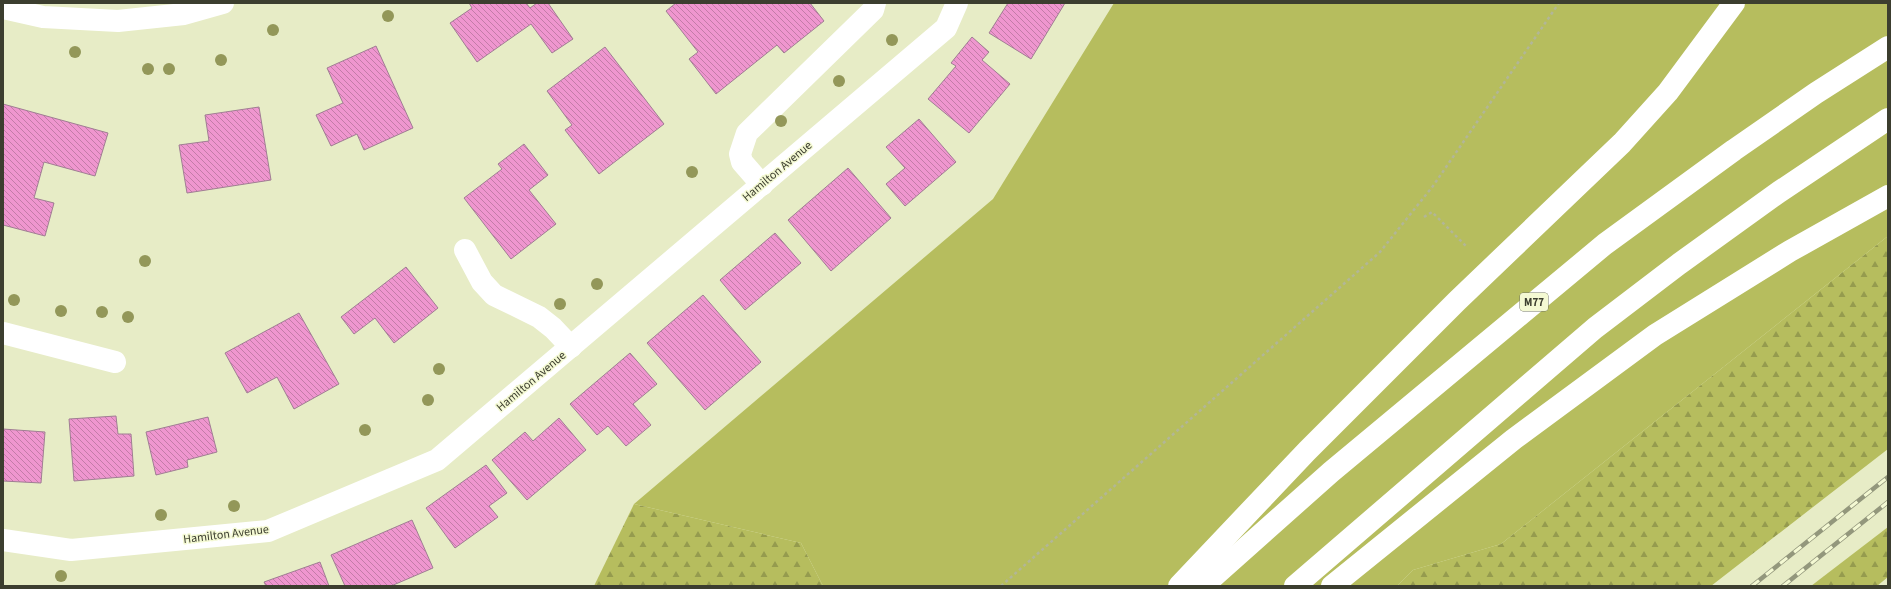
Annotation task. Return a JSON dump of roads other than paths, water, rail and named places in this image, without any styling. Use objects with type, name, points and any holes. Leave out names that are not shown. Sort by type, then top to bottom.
[{"type":"main road","points":[[3,8],[43,17],[118,21],[184,14],[223,3]]},
{"type":"main road","points":[[762,184],[742,162],[740,154],[747,133],[873,10],[875,3]]},
{"type":"main road","name":"Hamilton Avenue","points":[[3,540],[71,550],[268,530],[437,460],[946,28],[957,3]]},
{"type":"main road","points":[[1179,586],[1307,451],[1457,301],[1622,143],[1668,92],[1734,3]]},
{"type":"main road","name":"M77","points":[[1203,586],[1331,472],[1605,244],[1734,150],[1888,47]]},
{"type":"main road","points":[[1294,586],[1595,328],[1679,264],[1773,196],[1888,119]]},
{"type":"main road","points":[[1332,586],[1514,439],[1655,335],[1790,251],[1888,196]]},
{"type":"main road","points":[[465,250],[482,282],[494,294],[539,317],[553,328],[571,347]]},
{"type":"main road","points":[[3,333],[115,362]]},
{"type":"railway","points":[[1752,586],[1888,477]]},
{"type":"railway","points":[[1783,586],[1888,502]]}]
